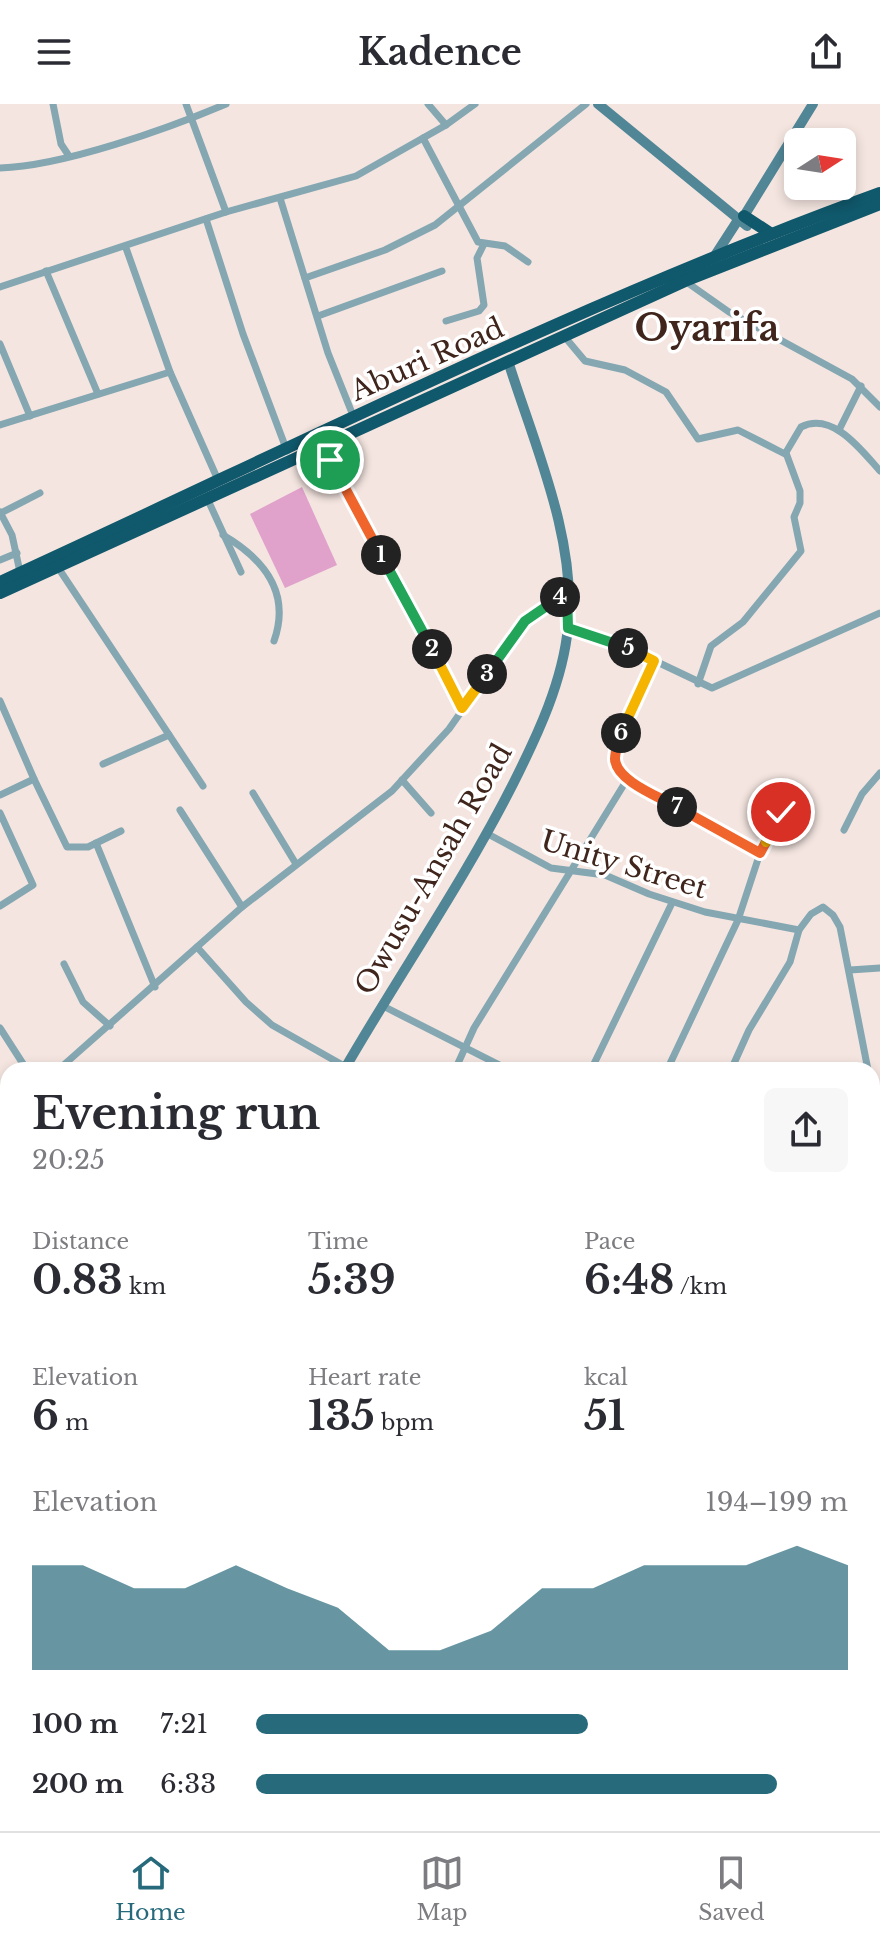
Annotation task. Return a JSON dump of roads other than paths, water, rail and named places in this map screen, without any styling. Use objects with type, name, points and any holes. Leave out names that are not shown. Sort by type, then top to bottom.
[{"type":"highway","name":"Aburi Road","points":[[0,582],[286,447],[716,254],[880,193]]},
{"type":"highway","name":"Aburi Road","points":[[0,593],[685,281],[880,204]]},
{"type":"highway","points":[[743,221],[770,233]]},
{"type":"street","points":[[53,104],[61,144],[69,156]]},
{"type":"street","points":[[186,104],[226,212]]},
{"type":"street","points":[[0,168],[37,166],[193,118],[226,104]]},
{"type":"street","points":[[428,104],[446,125]]},
{"type":"street","points":[[0,287],[126,248],[226,212],[374,168],[475,104]]},
{"type":"street","points":[[305,278],[385,250],[435,225],[586,104]]},
{"type":"street","points":[[598,104],[743,221],[748,241],[742,257]]},
{"type":"street","points":[[716,254],[743,221],[813,104]]},
{"type":"street","points":[[423,138],[460,204],[468,227],[484,244],[505,246],[528,262]]},
{"type":"street","points":[[280,198],[354,418]]},
{"type":"street","points":[[206,219],[243,334],[292,460]]},
{"type":"street","points":[[446,321],[479,311],[484,305],[477,258],[484,244]]},
{"type":"street","points":[[126,248],[170,372],[218,480]]},
{"type":"street","points":[[46,271],[98,394]]},
{"type":"street","points":[[318,316],[442,271]]},
{"type":"street","points":[[685,281],[729,312],[821,359],[861,386],[880,407]]},
{"type":"street","points":[[564,336],[585,361],[625,370],[666,392],[693,436],[704,438],[738,430],[786,453],[800,491],[794,523],[801,551],[743,622],[711,646],[698,684]]},
{"type":"street","points":[[0,344],[30,416]]},
{"type":"street","name":"Owusu-Ansah Road","points":[[349,1062],[488,834],[543,720],[568,628],[567,592],[557,524],[508,361]]},
{"type":"street","points":[[0,425],[170,372]]},
{"type":"street","points":[[839,430],[861,386]]},
{"type":"street","points":[[786,453],[803,425],[839,430],[849,436],[880,471]]},
{"type":"street","points":[[324,446],[462,708]]},
{"type":"street","points":[[20,572],[17,553],[0,513],[40,493]]},
{"type":"street","points":[[207,498],[241,572]]},
{"type":"street","points":[[223,535],[270,574],[281,614],[274,641]]},
{"type":"street","points":[[0,560],[17,553]]},
{"type":"street","points":[[57,566],[203,786]]},
{"type":"street","points":[[67,1062],[242,907],[358,821],[402,780],[449,729],[525,621],[567,592]]},
{"type":"street","points":[[568,628],[654,661],[698,684],[719,687],[880,613]]},
{"type":"street","points":[[654,661],[621,732],[615,755],[617,768],[628,778],[760,853]]},
{"type":"street","points":[[0,701],[67,847],[79,849],[121,831]]},
{"type":"street","points":[[103,764],[169,735]]},
{"type":"street","points":[[844,830],[862,794],[880,773]]},
{"type":"street","points":[[458,1062],[628,778]]},
{"type":"street","points":[[0,795],[34,779]]},
{"type":"street","points":[[402,780],[431,813]]},
{"type":"street","points":[[253,793],[296,864]]},
{"type":"street","points":[[180,810],[242,907]]},
{"type":"street","points":[[671,1062],[738,920],[760,853],[781,812]]},
{"type":"street","points":[[0,813],[33,885],[0,906]]},
{"type":"street","name":"Unity Street","points":[[488,834],[538,862],[570,871],[605,875],[672,903],[738,920],[799,930]]},
{"type":"street","points":[[96,843],[155,987]]},
{"type":"street","points":[[595,1062],[672,903]]},
{"type":"street","points":[[734,1062],[790,962],[799,930],[815,910],[829,909],[840,927],[867,1062]]},
{"type":"street","points":[[197,947],[246,1002],[272,1025],[335,1062]]},
{"type":"street","points":[[64,964],[83,1002],[110,1026]]},
{"type":"street","points":[[850,970],[880,968]]},
{"type":"street","points":[[383,1006],[492,1062]]},
{"type":"street","points":[[0,1028],[22,1062]]},
{"type":"district","name":"Oyarifa","points":[[707,328]]}]
